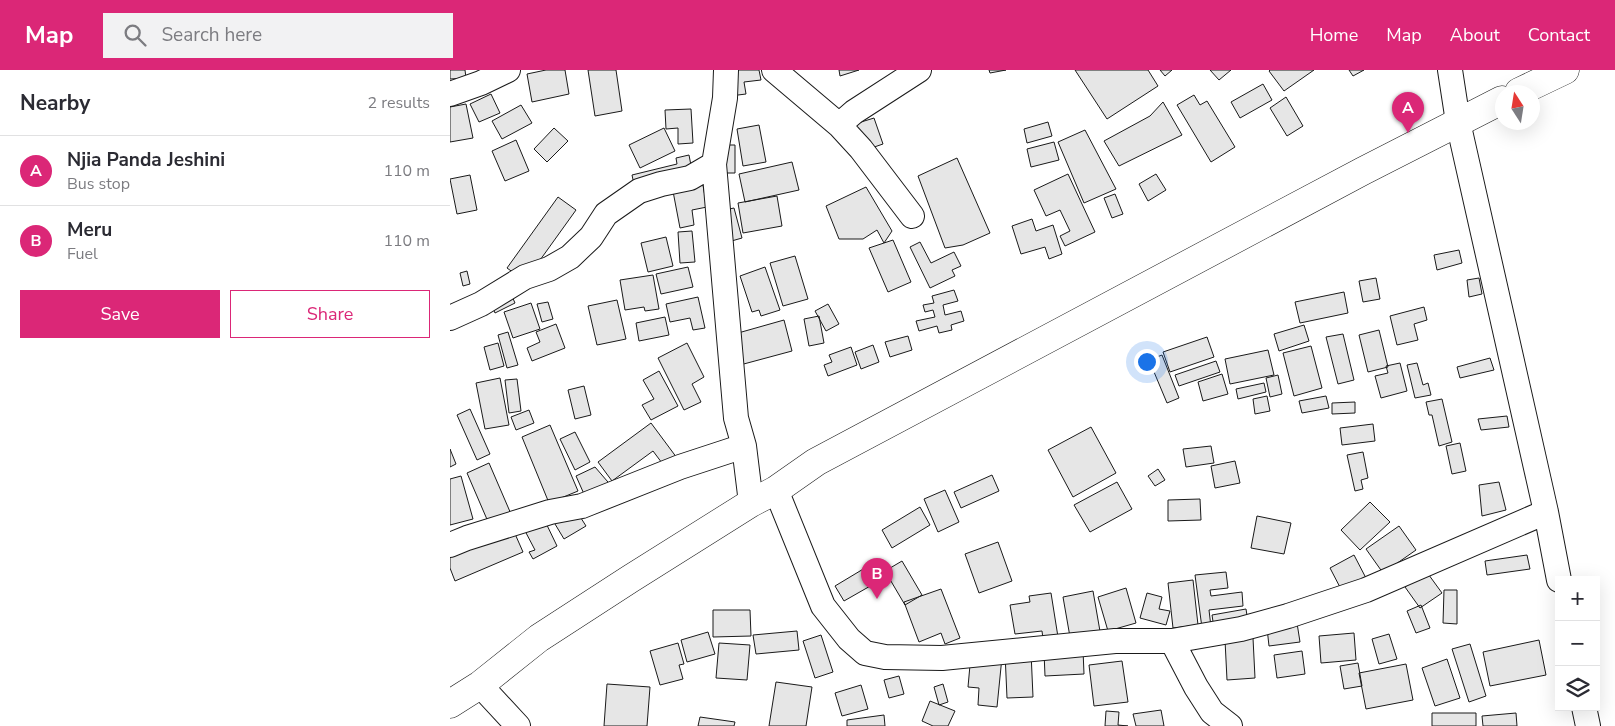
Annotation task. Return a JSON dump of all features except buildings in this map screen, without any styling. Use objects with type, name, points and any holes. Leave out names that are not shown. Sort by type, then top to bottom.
[{"type":"highway","points":[[1534,85],[1565,70]]},
{"type":"highway","points":[[450,704],[480,685],[540,638],[751,503],[776,490],[816,462],[1354,176],[1495,104]]},
{"type":"street","points":[[450,94],[481,83],[508,70]]},
{"type":"street","points":[[726,70],[725,98],[714,164],[719,238],[729,323],[730,366],[735,409],[744,446],[751,503]]},
{"type":"street","points":[[774,70],[839,125],[861,149],[912,216]]},
{"type":"street","points":[[839,125],[854,112],[919,70]]},
{"type":"street","points":[[1450,70],[1458,122],[1546,512],[1558,576]]},
{"type":"street","points":[[450,318],[480,304],[526,277],[549,269],[570,257],[590,237],[606,214],[640,191],[690,178],[714,164]]},
{"type":"street","points":[[450,545],[550,512],[582,506],[680,467],[744,446]]},
{"type":"street","points":[[776,490],[823,606],[849,638],[865,653],[885,657],[942,658],[1115,641],[1172,641],[1241,629],[1288,616],[1366,590],[1546,512]]},
{"type":"street","points":[[1172,641],[1196,687],[1212,712],[1230,726]]},
{"type":"street","points":[[480,685],[518,726]]},
{"type":"street","points":[[1585,711],[1588,726]]},
{"type":"place","name":"Njia Panda Jeshini","points":[[1408,133]]},
{"type":"place","name":"Meru","points":[[877,599]]}]
